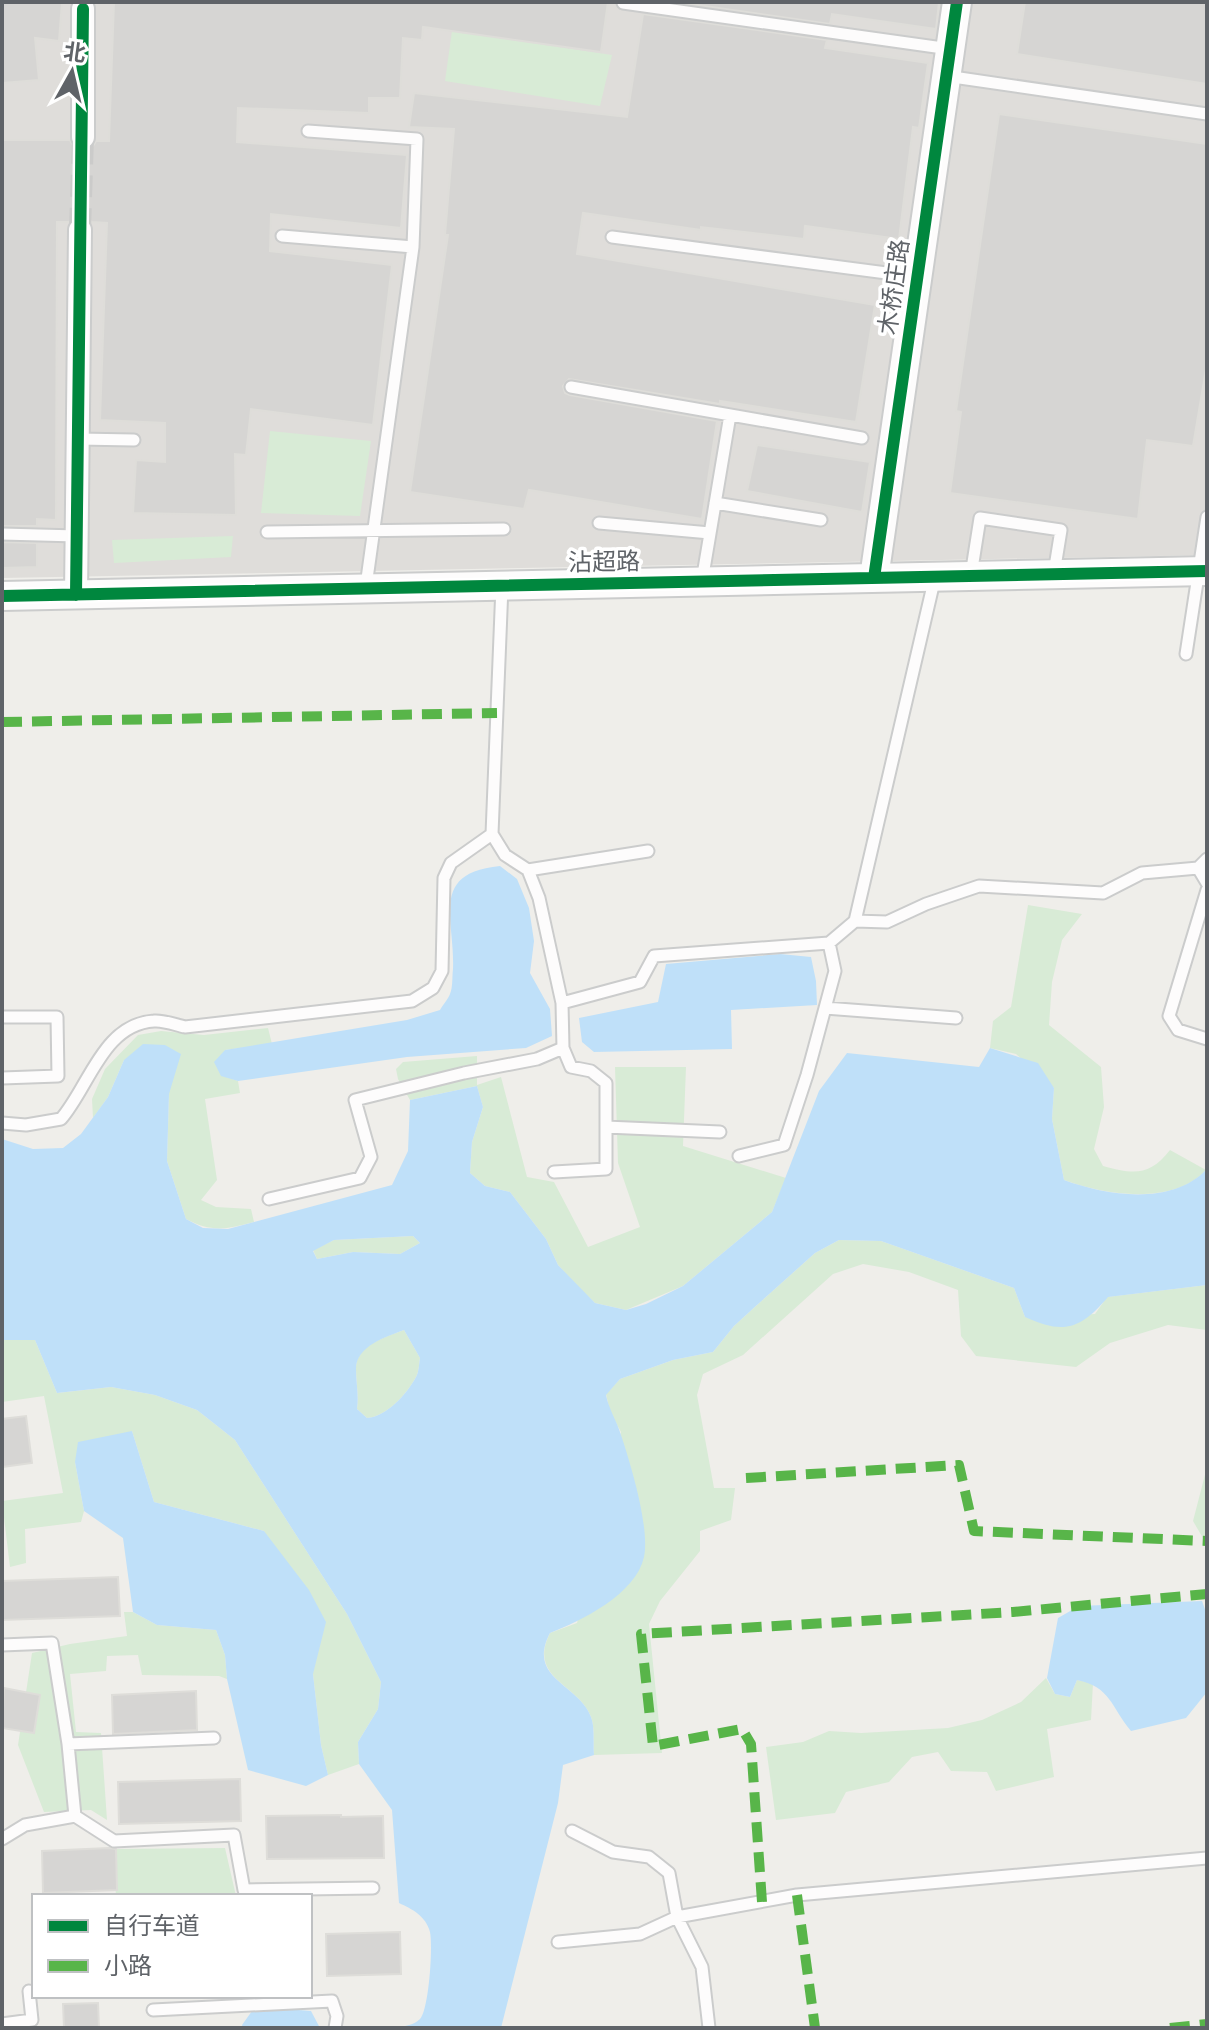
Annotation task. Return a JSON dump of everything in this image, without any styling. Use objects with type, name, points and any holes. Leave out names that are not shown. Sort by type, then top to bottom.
[{"type":"street","name":"木桥庄路","points":[[874,578],[957,2]]},
{"type":"street","points":[[83,9],[83,137]]},
{"type":"street","points":[[76,595],[80,230]]},
{"type":"street","name":"沾超路","points":[[2,596],[1203,571]]},
{"type":"lane","points":[[623,3],[948,62],[1207,114]]},
{"type":"lane","points":[[308,131],[417,139],[413,247],[366,589]]},
{"type":"lane","points":[[282,236],[413,247]]},
{"type":"lane","points":[[612,237],[917,277]]},
{"type":"lane","points":[[571,387],[862,438]]},
{"type":"lane","points":[[702,581],[730,415]]},
{"type":"lane","points":[[78,439],[134,440]]},
{"type":"lane","points":[[715,503],[821,520]]},
{"type":"lane","points":[[1186,654],[1203,571],[1207,517]]},
{"type":"lane","points":[[971,576],[980,518],[1061,530],[1054,574]]},
{"type":"lane","points":[[599,523],[710,533]]},
{"type":"lane","points":[[267,532],[504,529]]},
{"type":"lane","points":[[2,534],[77,536]]},
{"type":"lane","points":[[562,1003],[640,982],[654,956],[829,943],[855,921],[936,576]]},
{"type":"lane","points":[[502,586],[492,834],[505,855],[528,870],[539,898],[562,1003],[563,1048],[571,1067],[591,1071],[606,1083],[606,1169],[554,1172]]},
{"type":"lane","points":[[2,1123],[26,1125],[61,1119],[76,1102],[104,1048],[125,1030],[154,1021],[185,1027],[412,1001],[433,988],[442,971],[444,878],[451,863],[492,834]]},
{"type":"lane","points":[[528,870],[648,851]]},
{"type":"lane","points":[[855,921],[887,922],[926,904],[979,886],[1103,893],[1142,873],[1198,868],[1207,859]]},
{"type":"lane","points":[[1198,868],[1207,883]]},
{"type":"lane","points":[[1207,890],[1169,1016],[1178,1030],[1207,1039]]},
{"type":"lane","points":[[739,1156],[784,1145],[835,971],[829,943]]},
{"type":"lane","points":[[825,1008],[956,1018]]},
{"type":"lane","points":[[2,1017],[57,1017],[58,1076],[2,1078]]},
{"type":"lane","points":[[269,1199],[360,1178],[371,1157],[355,1100],[537,1059],[563,1048]]},
{"type":"lane","points":[[606,1127],[720,1132]]},
{"type":"lane","points":[[2,1645],[52,1643],[68,1744],[75,1816]]},
{"type":"lane","points":[[68,1744],[214,1738]]},
{"type":"lane","points":[[2,1839],[25,1825],[75,1816],[114,1841],[234,1835],[244,1890],[373,1888]]},
{"type":"lane","points":[[572,1831],[613,1852],[649,1857],[669,1873],[677,1917],[702,1967],[709,2028]]},
{"type":"lane","points":[[558,1942],[640,1934],[677,1917],[797,1895],[1207,1858]]},
{"type":"lane","points":[[2,2024],[32,2024],[29,1991]]},
{"type":"lane","points":[[153,2010],[332,2001],[337,2016],[335,2028]]},
{"type":"shaded area","points":[[2,2],[1207,2],[1207,555],[2,578]]},
{"type":"green space","points":[[452,31],[612,55],[600,106],[445,81]]},
{"type":"green space","points":[[270,431],[371,441],[360,516],[261,513]]},
{"type":"green space","points":[[233,536],[231,557],[114,563],[112,540]]},
{"type":"green space","points":[[1028,905],[1082,914],[1062,940],[1052,982],[1049,1025],[1101,1067],[1104,1107],[1094,1149],[1103,1166],[1140,1171],[1155,1165],[1170,1150],[1206,1170],[1192,1181],[1176,1189],[1138,1194],[1099,1190],[1064,1180],[1052,1119],[1054,1088],[1016,1054],[990,1048],[993,1021],[1011,1007]]},
{"type":"green space","points":[[268,1028],[272,1044],[225,1050],[221,1075],[238,1081],[240,1093],[205,1099],[217,1180],[201,1200],[216,1207],[251,1209],[254,1222],[220,1228],[195,1223],[186,1219],[167,1161],[169,1094],[124,1060],[108,1097],[93,1118],[92,1099],[105,1069],[138,1035],[161,1031],[204,1035]]},
{"type":"green space","points":[[477,1056],[477,1085],[501,1077],[527,1177],[554,1182],[588,1247],[640,1227],[618,1163],[615,1067],[686,1067],[683,1146],[786,1178],[772,1212],[683,1286],[626,1310],[595,1303],[558,1265],[546,1239],[510,1192],[485,1186],[470,1173],[472,1142],[483,1107],[477,1086],[410,1100],[398,1079],[396,1069],[403,1062]]},
{"type":"green space","points":[[413,1236],[420,1243],[400,1254],[353,1252],[317,1259],[313,1250],[334,1240]]},
{"type":"green space","points":[[839,1240],[881,1241],[1014,1288],[1025,1317],[1095,1314],[1107,1297],[1207,1285],[1207,1330],[1168,1325],[1110,1343],[1076,1367],[976,1356],[961,1336],[958,1290],[909,1272],[863,1264],[833,1274],[743,1355],[703,1374],[697,1395],[714,1488],[735,1488],[731,1520],[700,1531],[700,1551],[660,1601],[649,1624],[662,1753],[594,1755],[591,1717],[585,1706],[550,1671],[545,1661],[545,1648],[550,1633],[577,1623],[621,1432],[610,1412],[606,1394],[620,1379],[673,1360],[713,1352],[734,1326],[815,1253]]},
{"type":"green space","points":[[404,1330],[420,1358],[417,1375],[395,1404],[381,1414],[367,1418],[357,1409],[357,1361],[373,1343]]},
{"type":"green space","points":[[2,1340],[35,1340],[57,1393],[111,1387],[155,1395],[197,1410],[235,1440],[347,1614],[381,1682],[378,1709],[358,1742],[359,1764],[328,1775],[321,1745],[313,1674],[264,1531],[154,1502],[132,1431],[75,1462],[84,1511],[81,1522],[25,1529],[26,1563],[10,1567],[2,1501],[63,1493],[44,1396],[2,1402]]},
{"type":"green space","points":[[1207,1467],[1207,1545],[1193,1521]]},
{"type":"green space","points":[[124,1612],[133,1612],[157,1625],[216,1630],[225,1655],[227,1679],[219,1676],[142,1675],[138,1655],[107,1656],[106,1671],[70,1674],[76,1732],[101,1733],[107,1820],[91,1810],[44,1812],[18,1745],[32,1653],[127,1636]]},
{"type":"green space","points":[[1046,1678],[1055,1694],[1070,1697],[1077,1680],[1093,1683],[1091,1720],[1047,1729],[1054,1777],[996,1791],[987,1772],[951,1771],[938,1752],[912,1757],[889,1782],[846,1792],[835,1813],[776,1820],[766,1747],[803,1742],[829,1731],[861,1733],[948,1728],[982,1720],[1021,1702]]},
{"type":"green space","points":[[225,1848],[236,1894],[116,1894],[113,1849]]},
{"type":"water","points":[[500,866],[517,879],[529,908],[534,941],[530,973],[550,1009],[552,1036],[526,1048],[407,1057],[238,1081],[221,1076],[214,1062],[225,1050],[407,1020],[440,1010],[452,985],[450,916],[454,888],[463,878],[478,870]]},
{"type":"water","points":[[780,954],[811,957],[817,1005],[731,1010],[732,1049],[594,1052],[582,1042],[579,1018],[658,1002],[666,964]]},
{"type":"water","points":[[143,1044],[165,1045],[181,1054],[169,1094],[167,1161],[186,1219],[203,1228],[228,1229],[392,1185],[408,1151],[410,1100],[477,1086],[483,1107],[472,1142],[470,1173],[485,1186],[510,1192],[546,1239],[558,1265],[595,1303],[626,1310],[683,1286],[772,1212],[819,1091],[847,1053],[979,1067],[990,1048],[1038,1063],[1054,1088],[1052,1119],[1064,1180],[1119,1193],[1158,1193],[1193,1181],[1207,1169],[1207,1285],[1108,1297],[1080,1322],[1071,1326],[1051,1326],[1025,1317],[1014,1288],[881,1241],[839,1240],[815,1253],[734,1326],[713,1352],[673,1360],[620,1379],[606,1395],[638,1496],[644,1530],[644,1557],[639,1570],[619,1594],[577,1621],[550,1633],[544,1648],[549,1671],[576,1696],[591,1717],[594,1755],[563,1765],[558,1803],[501,2028],[397,2028],[415,2023],[423,2013],[430,1977],[430,1932],[422,1917],[399,1903],[392,1810],[359,1764],[358,1742],[378,1709],[381,1682],[347,1614],[235,1440],[197,1410],[155,1395],[111,1387],[57,1393],[35,1340],[2,1340],[2,1139],[33,1149],[63,1148],[81,1134],[108,1097],[124,1060]],"holes":[[[413,1236],[420,1243],[400,1254],[353,1252],[317,1259],[313,1251],[334,1240]],[[404,1330],[420,1358],[417,1375],[395,1404],[381,1414],[367,1418],[357,1409],[357,1361],[366,1348]]]},
{"type":"water","points":[[132,1431],[154,1502],[264,1531],[309,1590],[326,1622],[313,1674],[321,1745],[328,1775],[306,1786],[248,1770],[227,1679],[225,1655],[216,1630],[157,1625],[133,1612],[123,1538],[84,1511],[75,1462],[78,1442]]},
{"type":"water","points":[[1202,1601],[1207,1615],[1207,1692],[1186,1718],[1131,1731],[1104,1693],[1088,1683],[1077,1680],[1070,1697],[1055,1694],[1047,1678],[1058,1618],[1079,1606]]},
{"type":"water","points":[[252,2011],[311,2011],[320,2028],[243,2028]]},
{"type":"building","points":[[2,2],[62,2],[59,41],[35,38],[39,80],[2,83]]},
{"type":"building","points":[[114,2],[608,2],[601,52],[423,27],[422,40],[403,38],[400,98],[369,98],[369,113],[238,108],[237,142],[407,155],[401,228],[271,214],[270,251],[392,265],[373,425],[251,409],[246,455],[235,454],[236,515],[133,513],[136,460],[165,462],[165,423],[100,420],[107,223],[92,222],[81,216],[69,222],[57,222],[56,520],[37,519],[37,526],[2,526],[2,140],[70,140],[75,149],[82,151],[91,149],[96,141],[109,141]]},
{"type":"building","points":[[677,2],[939,2],[936,29],[832,14],[830,24]]},
{"type":"building","points":[[1025,2],[1207,2],[1207,84],[1017,54]]},
{"type":"building","points":[[643,14],[827,40],[825,48],[928,63],[919,128],[913,127],[899,239],[805,226],[804,239],[701,227],[701,230],[583,213],[577,254],[875,305],[856,422],[569,379],[563,386],[565,393],[570,395],[717,421],[702,519],[529,490],[524,509],[410,492],[448,235],[445,235],[454,129],[409,127],[414,93],[627,117]]},
{"type":"building","points":[[999,114],[1207,144],[1207,363],[1193,446],[1147,440],[1138,519],[950,493],[961,412],[956,411]]},
{"type":"building","points":[[757,445],[870,462],[862,512],[747,491]]},
{"type":"building","points":[[2,542],[37,543],[37,567],[2,568]]},
{"type":"building","points":[[26,1416],[32,1463],[2,1467],[2,1419]]},
{"type":"building","points":[[118,1577],[120,1616],[2,1620],[2,1581]]},
{"type":"building","points":[[4,1688],[40,1695],[34,1733],[2,1728]]},
{"type":"building","points":[[196,1691],[197,1730],[113,1734],[112,1695]]},
{"type":"building","points":[[240,1779],[241,1821],[119,1824],[118,1782]]},
{"type":"building","points":[[266,1816],[383,1816],[384,1858],[267,1859]]},
{"type":"building","points":[[116,1849],[117,1890],[43,1893],[42,1851]]},
{"type":"building","points":[[400,1932],[401,1974],[327,1976],[326,1934]]},
{"type":"building","points":[[98,2003],[99,2028],[64,2028],[63,2004]]},
{"type":"tunnel","points":[[80,230],[83,137]]},
{"type":"marked path","points":[[2,722],[497,713]]},
{"type":"marked path","points":[[746,1478],[959,1465],[974,1531],[1207,1541]]},
{"type":"marked path","points":[[762,1902],[751,1744],[742,1729],[653,1746],[641,1634],[1013,1612],[1207,1594]]},
{"type":"marked path","points":[[797,1895],[815,2028]]},
{"type":"marked path","points":[[1170,2028],[1207,2024]]},
{"type":"cycle path","points":[[874,578],[957,2]]},
{"type":"cycle path","points":[[76,595],[83,9]]},
{"type":"cycle path","points":[[2,596],[1207,571]]}]
